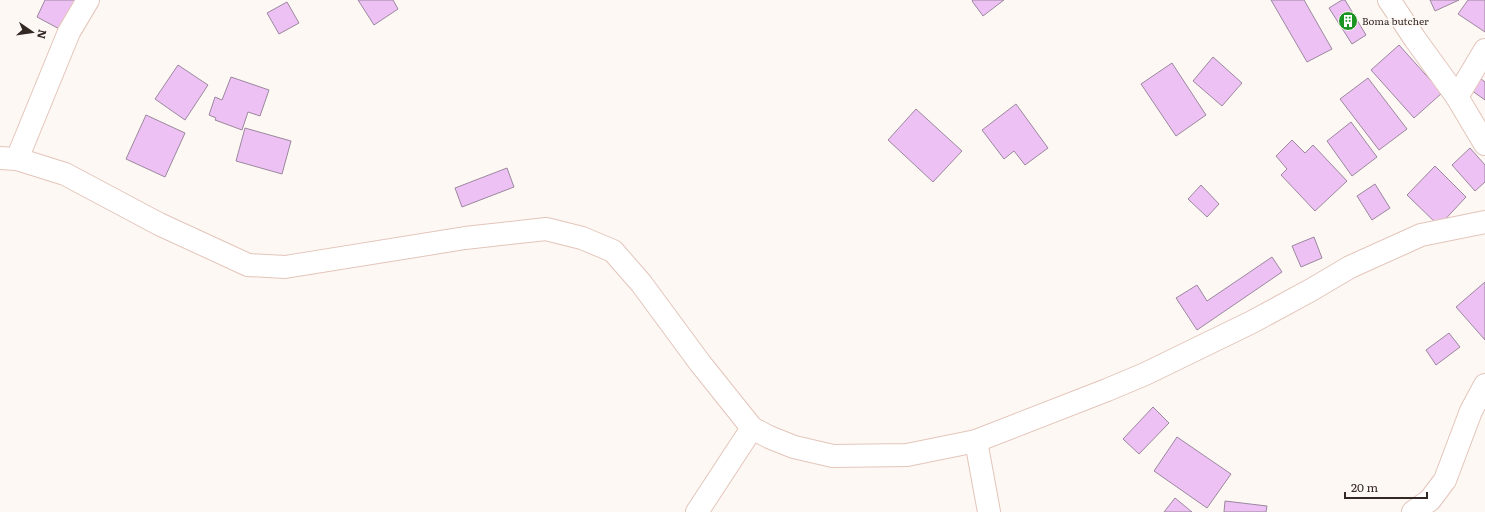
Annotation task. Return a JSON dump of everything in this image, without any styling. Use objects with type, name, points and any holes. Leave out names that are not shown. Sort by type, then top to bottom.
[{"type":"street","points":[[88,0],[69,32],[8,158],[65,174],[159,224],[248,265],[285,267],[465,238],[546,229],[582,238],[613,251],[641,283],[700,363],[752,428],[794,447],[833,456],[907,455],[976,441],[1145,374],[1252,322],[1311,290],[1350,266],[1421,235],[1485,222]]},
{"type":"street","points":[[1389,0],[1414,39],[1457,97],[1485,144]]},
{"type":"street","points":[[1457,97],[1485,50]]},
{"type":"street","points":[[1413,512],[1430,500],[1445,480],[1471,411],[1485,385]]},
{"type":"street","points":[[696,512],[752,428]]},
{"type":"street","points":[[976,441],[989,512]]},
{"type":"building","points":[[45,0],[82,0],[65,32],[37,17]]},
{"type":"building","points":[[358,0],[393,0],[398,9],[374,25]]},
{"type":"building","points":[[1004,0],[983,16],[972,1]]},
{"type":"building","points":[[1271,0],[1304,0],[1332,49],[1307,62]]},
{"type":"building","name":"Boma butcher","points":[[1342,0],[1345,0],[1366,35],[1352,44],[1329,8]]},
{"type":"building","points":[[1430,0],[1459,0],[1435,11]]},
{"type":"building","points":[[1468,0],[1485,0],[1485,32],[1458,14]]},
{"type":"building","points":[[287,2],[299,23],[279,34],[267,13]]},
{"type":"building","points":[[1399,45],[1442,93],[1414,118],[1371,70]]},
{"type":"building","points":[[1213,57],[1242,83],[1222,106],[1193,81]]},
{"type":"building","points":[[1172,63],[1206,115],[1176,136],[1141,84]]},
{"type":"building","points":[[178,65],[208,85],[185,120],[155,99]]},
{"type":"building","points":[[231,77],[269,90],[260,116],[248,112],[242,130],[215,120],[216,118],[209,115],[215,97],[222,100]]},
{"type":"building","points":[[1368,78],[1407,129],[1379,150],[1340,99]]},
{"type":"building","points":[[1480,78],[1485,82],[1485,100],[1471,90]]},
{"type":"building","points":[[1016,104],[1048,148],[1025,165],[1014,151],[1004,159],[982,130]]},
{"type":"building","points":[[916,109],[962,151],[933,182],[888,140]]},
{"type":"building","points":[[146,115],[185,133],[165,177],[126,159]]},
{"type":"building","points":[[1351,122],[1377,157],[1352,176],[1327,141]]},
{"type":"building","points":[[245,128],[291,141],[282,174],[236,161]]},
{"type":"building","points":[[1292,140],[1305,153],[1313,145],[1347,181],[1315,211],[1281,175],[1287,169],[1276,156]]},
{"type":"building","points":[[1470,148],[1485,165],[1485,182],[1475,191],[1452,165]]},
{"type":"building","points":[[1435,166],[1466,197],[1439,226],[1407,195]]},
{"type":"building","points":[[507,168],[514,187],[462,207],[455,188]]},
{"type":"building","points":[[1375,184],[1390,208],[1372,220],[1357,196]]},
{"type":"building","points":[[1201,185],[1219,204],[1207,217],[1188,199]]},
{"type":"building","points":[[1314,237],[1322,258],[1301,267],[1292,246]]},
{"type":"building","points":[[1272,257],[1282,272],[1197,330],[1176,298],[1197,285],[1207,301]]},
{"type":"building","points":[[1485,282],[1485,340],[1456,307]]},
{"type":"building","points":[[1449,333],[1460,347],[1436,365],[1426,350]]},
{"type":"building","points":[[1153,407],[1169,423],[1139,454],[1123,439]]},
{"type":"building","points":[[1177,437],[1231,474],[1207,508],[1154,471]]},
{"type":"building","points":[[1175,498],[1192,512],[1164,512]]},
{"type":"building","points":[[1225,501],[1267,506],[1266,512],[1224,512]]},
{"type":"place","name":"Boma butcher","points":[[1348,21]]}]
